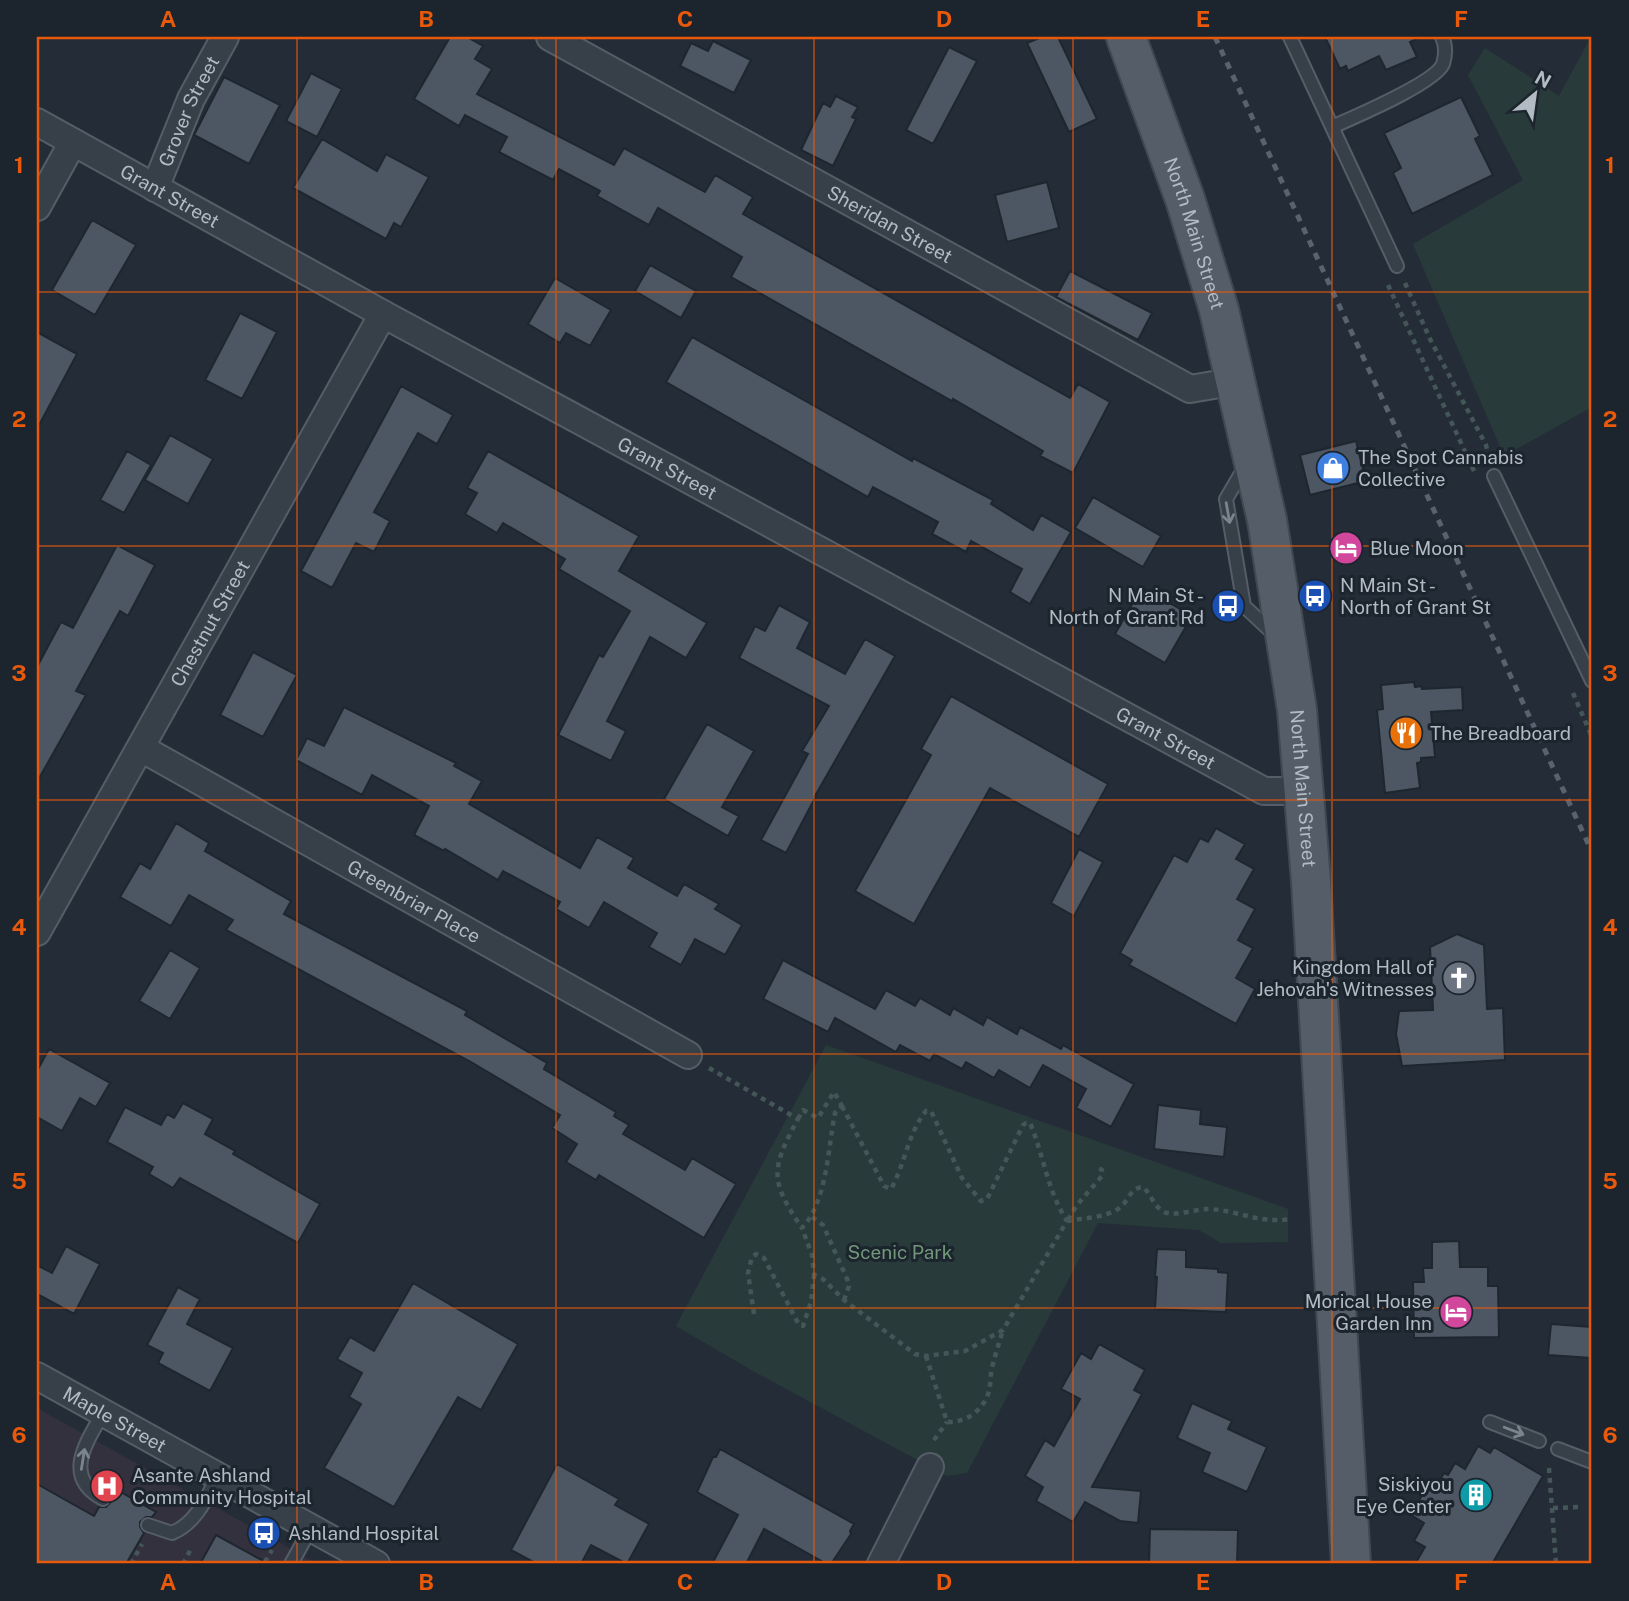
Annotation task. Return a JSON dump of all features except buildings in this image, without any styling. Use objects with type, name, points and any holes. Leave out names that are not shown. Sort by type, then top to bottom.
[{"type":"main road","name":"North Main Street","points":[[1126,37],[1185,199],[1219,310],[1267,520],[1297,710],[1305,791],[1352,1564]]},
{"type":"street","name":"Grover Street","points":[[155,188],[191,99],[226,37]]},
{"type":"street","name":"Sheridan Street","points":[[550,37],[1190,389],[1237,381]]},
{"type":"street","name":"Grant Street","points":[[37,122],[383,314],[1264,791],[1305,791]]},
{"type":"street","points":[[37,207],[73,142]]},
{"type":"street","name":"Chestnut Street","points":[[37,932],[383,314]]},
{"type":"street","name":"Greenbriar Place","points":[[141,748],[688,1055]]},
{"type":"street","name":"Maple Street","points":[[37,1376],[376,1564]]},
{"type":"street","points":[[881,1564],[930,1466]]},
{"type":"lane","points":[[1290,37],[1397,266]]},
{"type":"lane","points":[[1332,127],[1424,82],[1442,66],[1446,46],[1442,37]]},
{"type":"lane","points":[[1494,476],[1592,681]]},
{"type":"lane","points":[[103,1413],[85,1445],[80,1460],[81,1479],[90,1492],[103,1499]]},
{"type":"lane","points":[[1490,1422],[1539,1441]]},
{"type":"lane","points":[[1559,1449],[1592,1462]]},
{"type":"lane","points":[[148,1525],[172,1533],[185,1528],[200,1510],[218,1476]]},
{"type":"lane","points":[[291,1564],[311,1528]]},
{"type":"path","points":[[1397,266],[1430,340],[1486,445],[1494,476]]},
{"type":"path","points":[[1385,277],[1474,471]]},
{"type":"path","points":[[1570,686],[1592,737]]},
{"type":"path","points":[[688,1055],[798,1119]]},
{"type":"path","points":[[754,1314],[748,1273],[752,1257],[756,1254],[764,1258],[799,1325],[803,1326],[811,1302],[814,1275],[812,1255],[802,1228],[784,1202],[776,1166],[780,1152],[803,1110],[818,1118],[834,1092],[861,1146],[888,1189],[893,1186],[910,1139],[926,1111],[931,1111],[962,1178],[981,1201],[986,1199],[1023,1125],[1030,1124],[1043,1169],[1067,1221]]},
{"type":"path","points":[[802,1228],[812,1217],[824,1178],[835,1113],[842,1106]]},
{"type":"path","points":[[926,1356],[947,1422],[958,1422],[972,1416],[989,1392],[991,1370],[1003,1330],[1077,1205],[1102,1176],[1102,1170],[1096,1167]]},
{"type":"path","points":[[1067,1221],[1110,1213],[1124,1204],[1132,1191],[1143,1187],[1163,1212],[1227,1210],[1262,1220],[1292,1219]]},
{"type":"path","points":[[812,1217],[823,1225],[848,1281],[844,1300]]},
{"type":"path","points":[[814,1275],[823,1279],[844,1300],[915,1354],[926,1356],[965,1351],[1003,1330]]},
{"type":"path","points":[[1548,1466],[1551,1470],[1556,1564]]},
{"type":"path","points":[[1553,1508],[1580,1507]]},
{"type":"shaded area","name":"Asante Ashland Community Hospital","points":[[37,1408],[318,1564],[37,1564]]},
{"type":"green space","points":[[1591,37],[1592,407],[1504,456],[1413,244],[1523,180],[1468,75],[1485,48],[1559,96]]},
{"type":"green space","name":"Scenic Park","points":[[826,1045],[1288,1209],[1288,1242],[1221,1243],[1199,1230],[1098,1223],[967,1473],[947,1476],[676,1326]]},
{"type":"railway","points":[[1215,37],[1592,852]]},
{"type":"place","name":"The Spot Cannabis Collective","points":[[1333,468]]},
{"type":"place","name":"Blue Moon","points":[[1346,548]]},
{"type":"place","name":"N Main St - North of Grant St","points":[[1315,596]]},
{"type":"place","name":"N Main St - North of Grant Rd","points":[[1228,606]]},
{"type":"place","name":"The Breadboard","points":[[1406,733]]},
{"type":"place","name":"Kingdom Hall of Jehovah's Witnesses","points":[[1459,978]]},
{"type":"place","name":"Morical House Garden Inn","points":[[1456,1312]]},
{"type":"place","name":"Asante Ashland Community Hospital","points":[[107,1486]]},
{"type":"place","name":"Siskiyou Eye Center","points":[[1476,1495]]},
{"type":"place","name":"Ashland Hospital","points":[[264,1533]]}]
